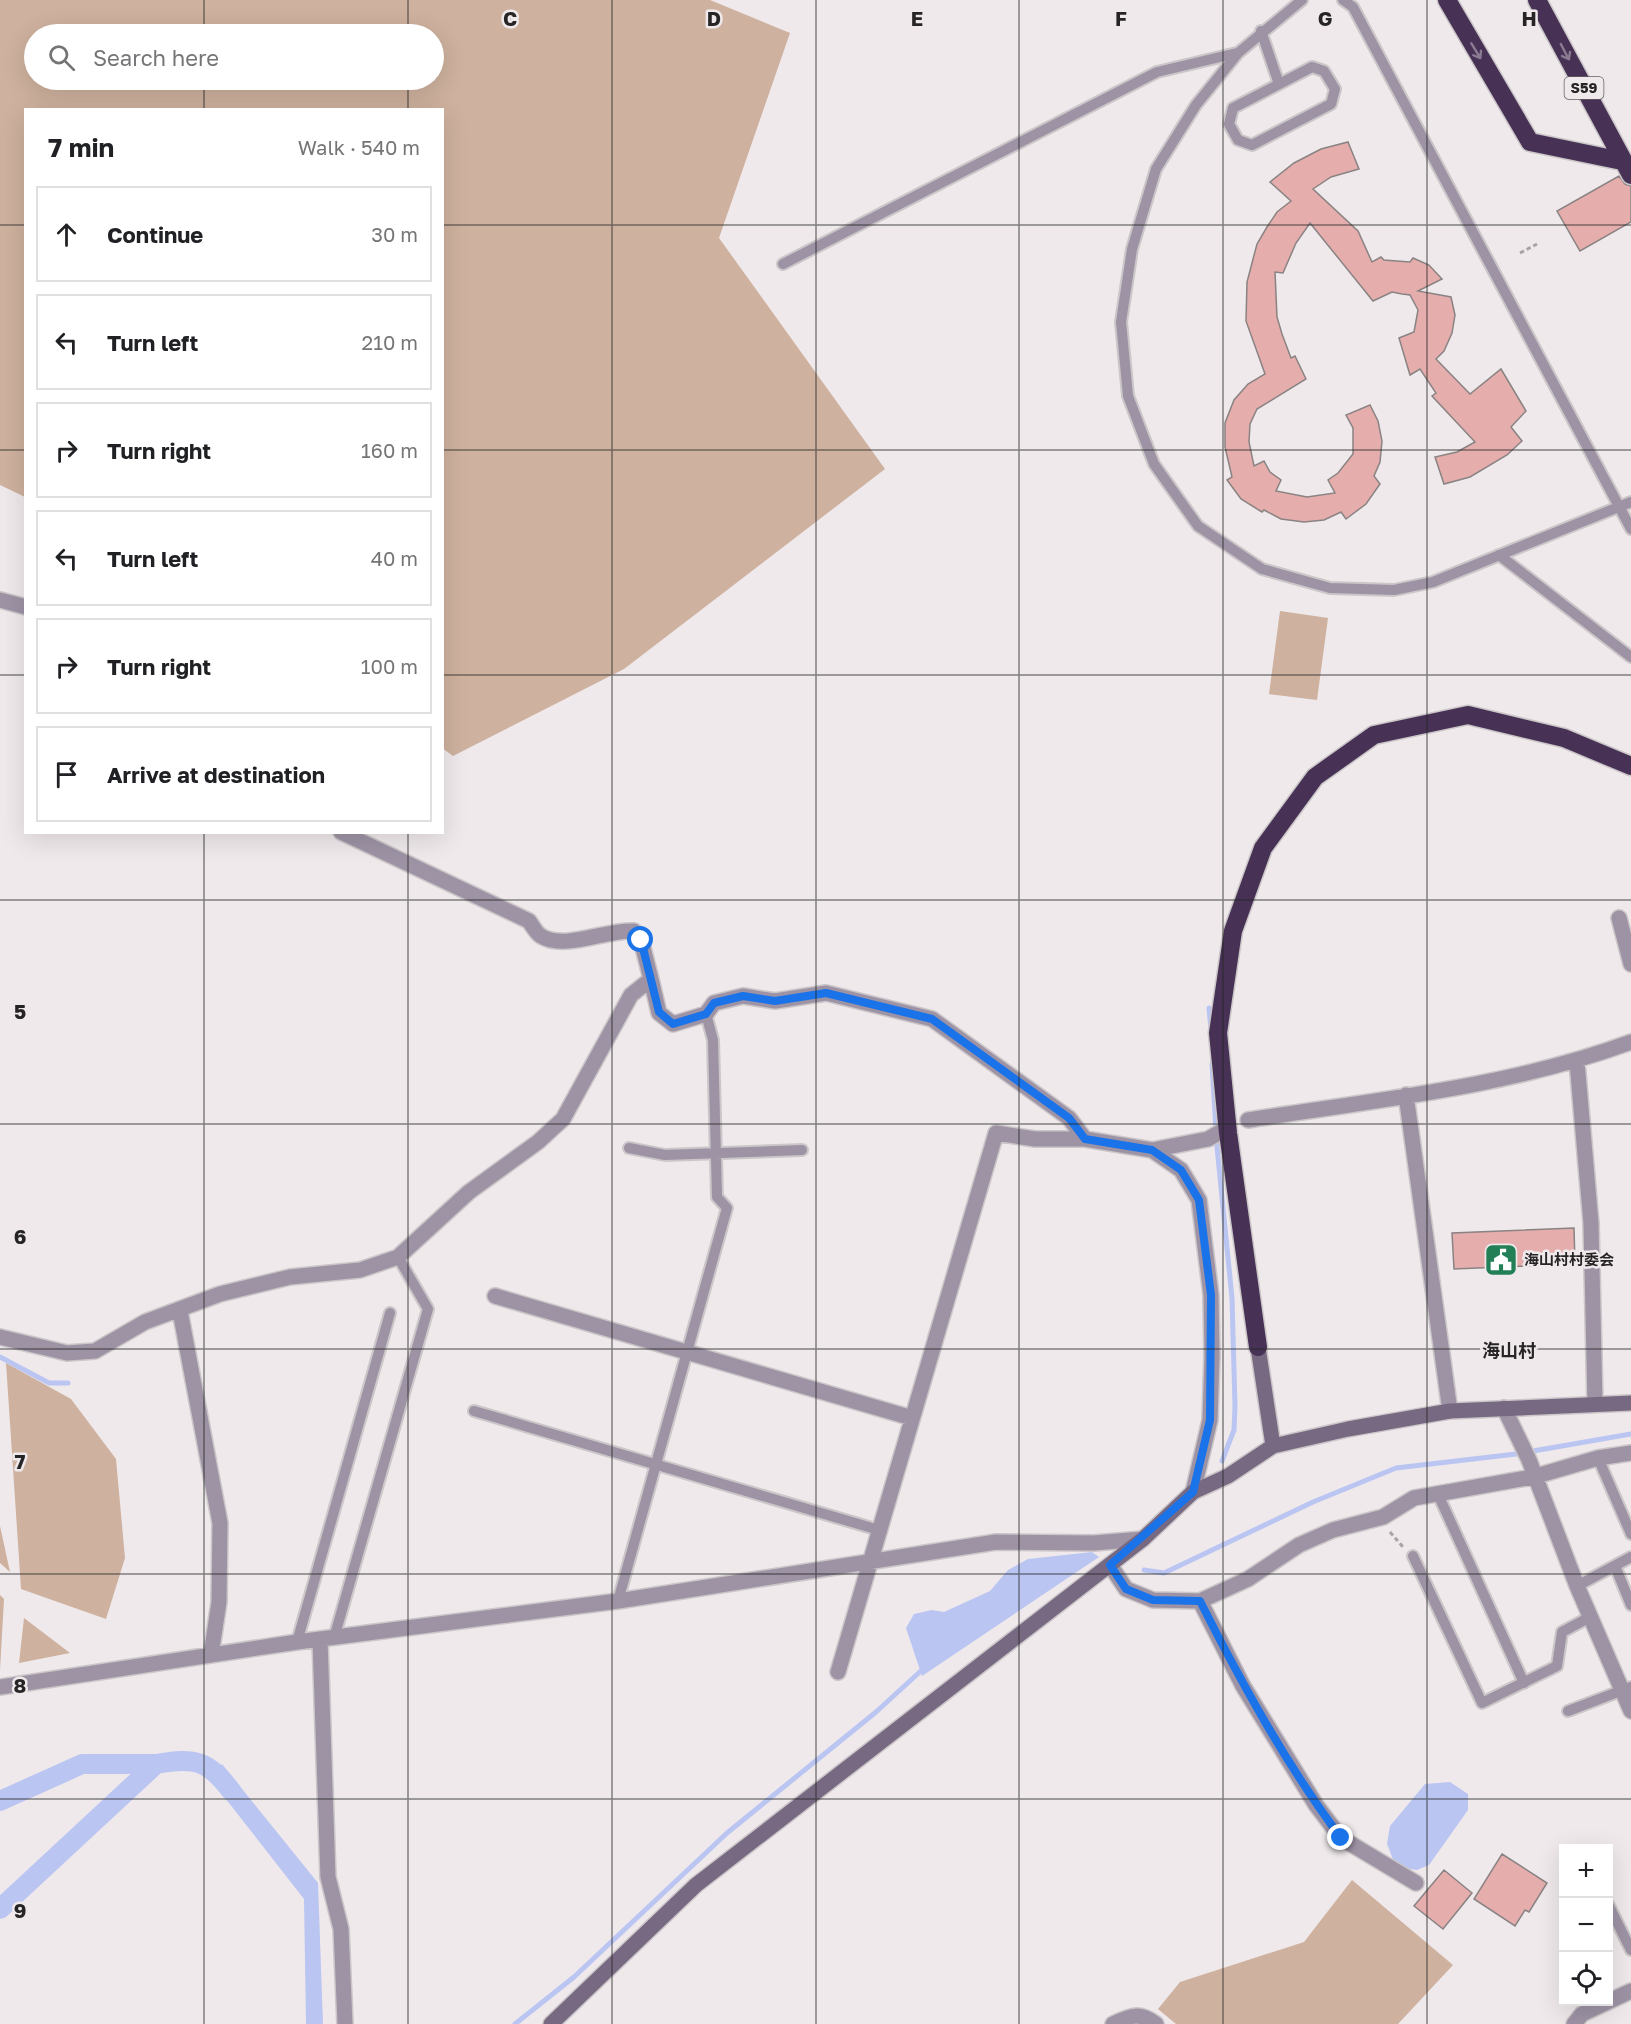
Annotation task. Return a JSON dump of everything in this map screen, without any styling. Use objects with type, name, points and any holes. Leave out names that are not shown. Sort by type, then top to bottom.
[{"type":"highway","points":[[1447,0],[1530,142],[1627,168]]},
{"type":"highway","name":"S59","points":[[1538,0],[1627,168]]},
{"type":"highway","points":[[1258,1347],[1228,1133],[1218,1032],[1233,931],[1263,848],[1315,777],[1374,735],[1468,715],[1564,738],[1628,765]]},
{"type":"street","points":[[0,600],[24,607]]},
{"type":"street","points":[[345,834],[529,921],[541,936],[555,940],[574,941],[618,930],[634,931],[641,940],[659,1012],[673,1024],[706,1014],[714,1003],[743,996],[775,1001],[826,993],[932,1019],[1069,1118],[1085,1139]]},
{"type":"street","points":[[1619,918],[1631,964]]},
{"type":"street","points":[[0,1337],[68,1353],[95,1351],[145,1322],[180,1311],[220,1294],[290,1277],[360,1270],[398,1257],[469,1192],[538,1142],[563,1119],[631,995],[651,979]]},
{"type":"street","points":[[1248,1120],[1477,1083],[1577,1062],[1631,1042]]},
{"type":"street","points":[[1577,1062],[1591,1224],[1595,1404]]},
{"type":"street","points":[[1406,1095],[1450,1412]]},
{"type":"street","points":[[838,1672],[996,1133],[1035,1140],[1085,1139],[1152,1150],[1215,1135]]},
{"type":"street","points":[[1152,1150],[1181,1170],[1199,1200],[1211,1295],[1210,1420],[1193,1492]]},
{"type":"street","points":[[495,1296],[912,1418]]},
{"type":"street","points":[[180,1311],[220,1523],[219,1602],[211,1655]]},
{"type":"street","points":[[1258,1347],[1273,1446]]},
{"type":"street","points":[[551,2024],[696,1885],[1143,1539],[1193,1492],[1228,1476],[1273,1446],[1450,1412],[1631,1403]]},
{"type":"street","points":[[1504,1408],[1528,1460],[1590,1617],[1627,1689],[1631,1711]]},
{"type":"street","points":[[1110,1565],[1126,1589],[1153,1600],[1200,1601],[1248,1579],[1299,1545],[1333,1530],[1383,1517],[1414,1498],[1437,1492],[1533,1477],[1598,1458],[1631,1453]]},
{"type":"street","points":[[0,1686],[297,1642],[618,1601],[996,1542],[1094,1543],[1143,1539]]},
{"type":"street","points":[[1200,1601],[1243,1686],[1316,1805],[1341,1838],[1416,1883]]},
{"type":"street","points":[[327,1639],[328,1877],[341,1929],[345,2024]]},
{"type":"street","points":[[1574,2024],[1582,2014],[1631,1991]]},
{"type":"street","points":[[1113,2024],[1130,2016],[1144,2015],[1156,2024]]},
{"type":"lane","points":[[1302,0],[1261,31],[1238,53],[1196,105],[1156,169],[1132,249],[1121,322],[1128,396],[1154,464],[1198,526],[1262,569],[1330,588],[1394,590],[1433,582],[1631,502]]},
{"type":"lane","points":[[1344,0],[1358,4],[1631,529]]},
{"type":"lane","points":[[1261,31],[1280,84]]},
{"type":"lane","points":[[783,264],[1157,72],[1238,53]]},
{"type":"lane","points":[[1312,67],[1324,71],[1335,89],[1331,104],[1252,145],[1238,140],[1229,123],[1233,108],[1280,84],[1312,67]]},
{"type":"lane","points":[[1499,555],[1631,657]]},
{"type":"lane","points":[[618,1601],[727,1208],[717,1197],[713,1040],[706,1014]]},
{"type":"lane","points":[[629,1148],[665,1155],[802,1150]]},
{"type":"lane","points":[[327,1639],[428,1309],[398,1257]]},
{"type":"lane","points":[[297,1642],[390,1313]]},
{"type":"lane","points":[[474,1411],[879,1530]]},
{"type":"lane","points":[[1598,1458],[1631,1534]]},
{"type":"lane","points":[[1437,1492],[1524,1683]]},
{"type":"lane","points":[[1413,1556],[1482,1703],[1557,1666],[1562,1632],[1590,1617]]},
{"type":"lane","points":[[1577,1586],[1631,1557]]},
{"type":"lane","points":[[1615,1566],[1631,1605]]},
{"type":"lane","points":[[1568,1711],[1627,1689]]},
{"type":"lane","points":[[1613,1915],[1631,1950]]},
{"type":"path","points":[[1520,253],[1537,244]]},
{"type":"path","points":[[1383,1517],[1394,1540],[1413,1556]]},
{"type":"shaded area","points":[[0,0],[710,0],[790,33],[719,238],[885,469],[624,669],[453,756],[444,749],[444,108],[24,108],[24,497],[0,485]]},
{"type":"shaded area","points":[[1280,611],[1328,618],[1317,700],[1269,694]]},
{"type":"shaded area","points":[[6,1363],[71,1399],[116,1459],[125,1558],[106,1619],[21,1589]]},
{"type":"shaded area","points":[[0,1526],[10,1572],[0,1563]]},
{"type":"shaded area","points":[[0,1595],[4,1599],[0,1670]]},
{"type":"shaded area","points":[[24,1618],[70,1653],[19,1663]]},
{"type":"shaded area","points":[[1352,1880],[1453,1965],[1398,2024],[1176,2024],[1158,2009],[1180,1982],[1304,1942]]},
{"type":"water","points":[[1092,1552],[1099,1557],[922,1676],[906,1628],[914,1614],[932,1610],[944,1612],[990,1591],[1008,1570],[1028,1559]]},
{"type":"water","points":[[222,1764],[318,1883],[323,2024],[306,2024],[304,1899],[211,1780]]},
{"type":"water","points":[[1450,1782],[1468,1794],[1468,1810],[1429,1865],[1417,1870],[1396,1867],[1387,1844],[1390,1826],[1425,1784]]},
{"type":"building","points":[[1348,142],[1359,169],[1331,177],[1313,189],[1358,231],[1372,262],[1381,257],[1384,260],[1410,262],[1413,258],[1429,265],[1442,279],[1418,291],[1451,297],[1455,315],[1452,333],[1444,351],[1436,359],[1470,394],[1501,369],[1526,411],[1511,427],[1522,441],[1507,455],[1470,477],[1444,484],[1435,457],[1457,452],[1475,442],[1432,396],[1436,393],[1420,369],[1410,375],[1399,338],[1414,332],[1418,310],[1410,295],[1392,292],[1373,301],[1310,223],[1296,243],[1283,273],[1275,272],[1277,317],[1291,358],[1295,356],[1306,379],[1257,409],[1250,424],[1249,442],[1254,466],[1264,461],[1270,472],[1281,480],[1276,491],[1307,497],[1335,493],[1328,480],[1338,473],[1353,454],[1353,428],[1346,415],[1370,405],[1378,421],[1382,441],[1380,462],[1374,476],[1380,484],[1366,504],[1346,519],[1341,512],[1324,520],[1304,522],[1281,519],[1264,510],[1262,512],[1241,499],[1227,480],[1232,477],[1225,447],[1225,423],[1234,400],[1248,384],[1265,374],[1246,321],[1247,282],[1257,244],[1277,212],[1291,201],[1270,182],[1294,163],[1321,149]]},
{"type":"building","points":[[1619,176],[1625,184],[1631,186],[1631,222],[1580,251],[1557,211]]},
{"type":"building","points":[[1574,1228],[1575,1264],[1454,1269],[1452,1233]]},
{"type":"building","points":[[1502,1854],[1547,1883],[1529,1912],[1525,1910],[1515,1926],[1474,1899]]},
{"type":"building","points":[[1444,1870],[1472,1893],[1443,1929],[1414,1906]]},
{"type":"waterway","points":[[1209,1008],[1211,1030]]},
{"type":"waterway","points":[[1212,1064],[1217,1147],[1232,1298],[1235,1406],[1234,1430],[1222,1461]]},
{"type":"waterway","points":[[0,1357],[49,1383],[68,1383]]},
{"type":"waterway","points":[[1144,1570],[1164,1573],[1313,1502],[1396,1468],[1516,1454],[1631,1434]]},
{"type":"waterway","points":[[515,2024],[574,1977],[727,1833],[876,1712],[923,1669]]},
{"type":"waterway","points":[[0,1909],[156,1764],[181,1761],[200,1763],[215,1773],[232,1792]]},
{"type":"waterway","points":[[0,1801],[82,1764],[156,1764]]},
{"type":"place","name":"海山村村委会","points":[[1501,1260]]},
{"type":"district","name":"海山村","points":[[1509,1351]]},
{"type":"route","points":[[641,940],[659,1012],[673,1024],[706,1014],[714,1003],[743,996],[775,1001],[826,993],[932,1019],[1069,1118],[1085,1139],[1152,1150],[1181,1170],[1199,1200],[1211,1295],[1210,1420],[1193,1492],[1143,1539],[1110,1565],[1126,1589],[1153,1600],[1200,1601],[1243,1686],[1316,1805],[1341,1838]]}]
